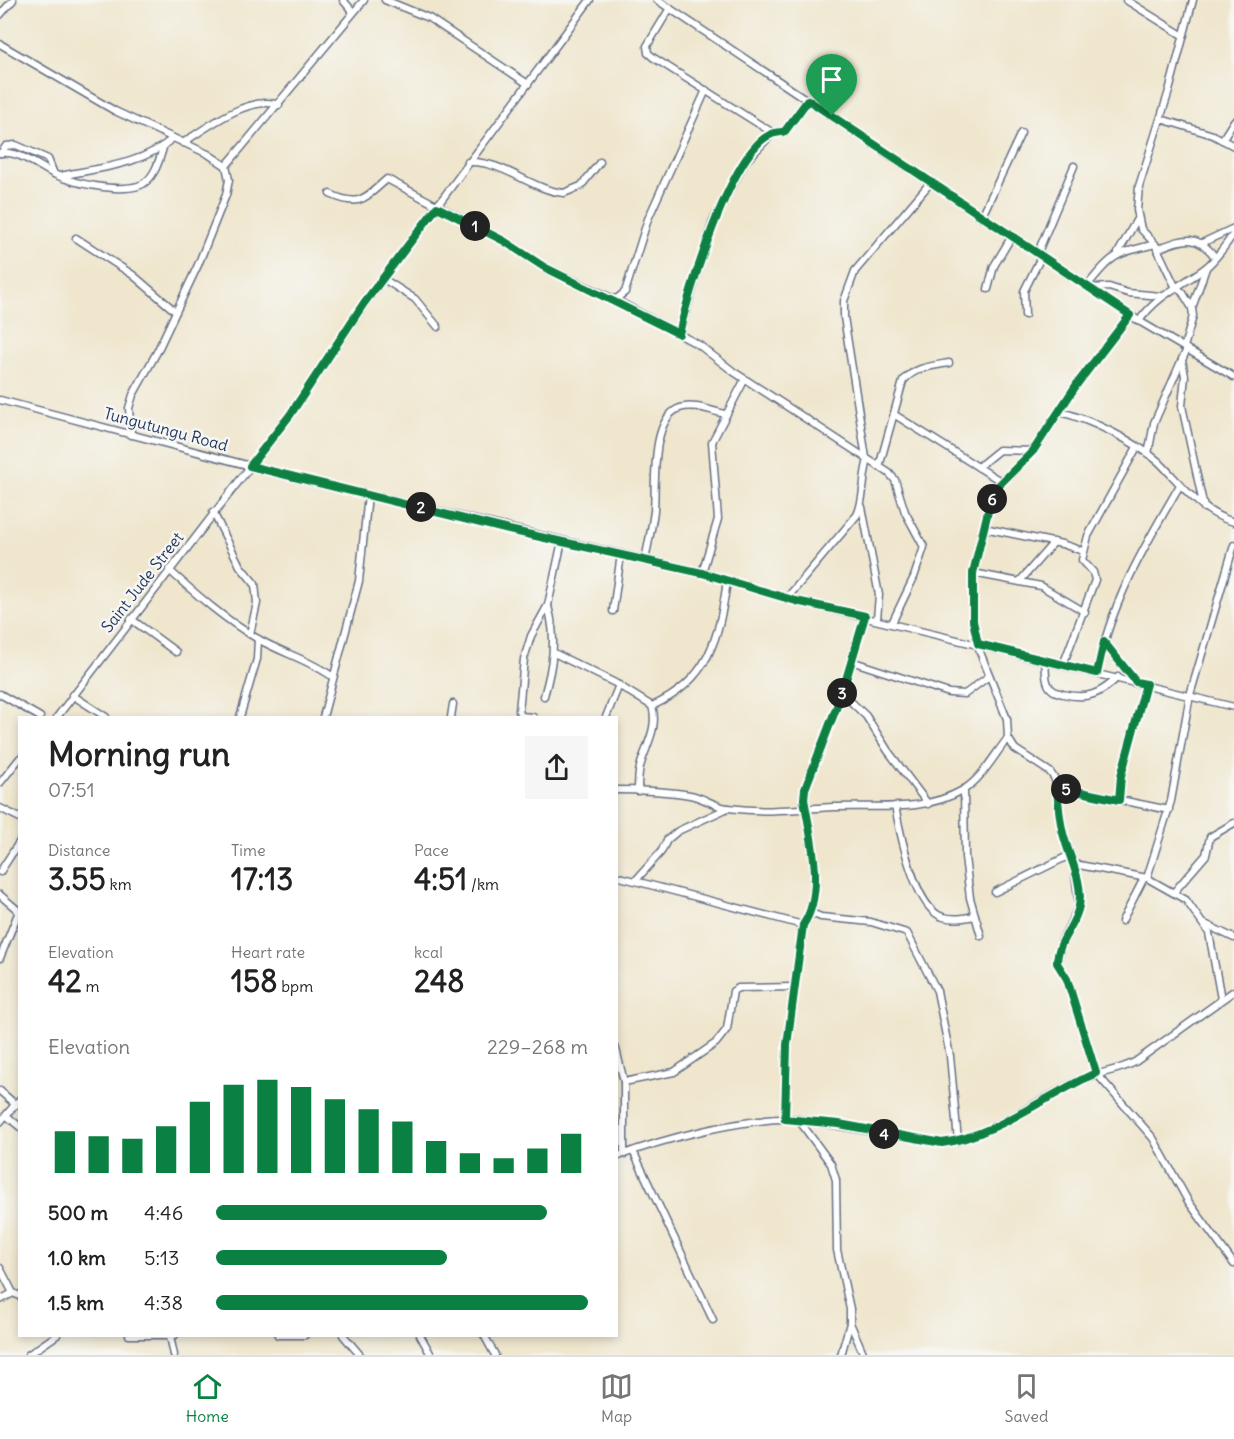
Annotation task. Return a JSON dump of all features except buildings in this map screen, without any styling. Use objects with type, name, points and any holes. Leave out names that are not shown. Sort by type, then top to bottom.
[{"type":"street","points":[[0,15],[13,0]]},
{"type":"street","points":[[343,0],[353,12]]},
{"type":"street","points":[[226,166],[364,0]]},
{"type":"street","points":[[386,0],[429,18],[528,84]]},
{"type":"street","name":"Saint Jude Street","points":[[58,716],[290,415],[382,279],[590,0]]},
{"type":"street","points":[[657,0],[1139,321],[1234,376]]},
{"type":"street","points":[[1126,0],[1182,35]]},
{"type":"street","points":[[1148,454],[1154,423],[1186,348],[1193,316],[1192,308],[1183,293],[1175,286],[1156,247],[1141,229],[1137,219],[1139,186],[1161,119],[1193,0]]},
{"type":"street","points":[[670,8],[660,20],[646,50],[654,58],[772,133]]},
{"type":"street","points":[[0,44],[115,111],[208,154],[226,166],[229,180],[226,195],[198,265],[157,352],[133,395],[129,414],[131,435]]},
{"type":"street","points":[[615,300],[625,292],[636,248],[667,172],[706,90]]},
{"type":"street","points":[[679,334],[713,221],[745,162],[772,133],[785,131],[808,100]]},
{"type":"street","points":[[183,143],[251,104],[267,102],[279,105]]},
{"type":"street","points":[[1161,119],[1234,146]]},
{"type":"street","points":[[1222,140],[1234,121]]},
{"type":"street","points":[[982,216],[1022,133]]},
{"type":"street","points":[[56,175],[136,160],[163,148],[173,138]]},
{"type":"street","points":[[0,154],[6,146],[16,145],[48,159],[56,175]]},
{"type":"street","points":[[0,154],[12,153],[56,175],[91,185],[139,186],[154,172],[163,148]]},
{"type":"street","points":[[468,162],[495,166],[564,193],[581,186],[600,162]]},
{"type":"street","points":[[1025,315],[1024,291],[1074,166]]},
{"type":"street","points":[[330,194],[343,200],[360,200],[372,194],[387,179],[504,241],[544,267],[615,300],[699,345],[745,379],[879,467],[895,480],[905,512],[924,547],[914,577],[892,623]]},
{"type":"street","points":[[877,619],[879,595],[861,506],[867,459],[844,317],[844,301],[855,270],[931,182]]},
{"type":"street","points":[[1089,287],[1100,268],[1118,253],[1137,219]]},
{"type":"street","points":[[1118,253],[1186,240],[1202,243],[1234,228]]},
{"type":"street","points":[[1192,308],[1206,268],[1234,233]]},
{"type":"street","points":[[988,289],[994,266],[1012,236]]},
{"type":"street","points":[[76,238],[133,275],[175,311]]},
{"type":"street","points":[[1202,243],[1215,257]]},
{"type":"street","points":[[1139,321],[1162,296],[1206,268]]},
{"type":"street","points":[[382,279],[415,299],[438,327]]},
{"type":"street","points":[[1089,287],[1109,287],[1128,293],[1162,296]]},
{"type":"street","points":[[1130,315],[1033,451],[1002,482],[990,503],[973,573],[973,621],[989,676],[1007,719],[1008,738],[1015,749],[1050,772],[1057,787],[1062,830],[1074,864],[1079,906],[1062,940],[1057,963],[1067,979],[1096,1073],[1153,1138],[1188,1201],[1234,1263]]},
{"type":"street","points":[[1183,356],[1185,376],[1182,406],[1204,508]]},
{"type":"street","points":[[879,467],[903,381],[909,374],[949,363]]},
{"type":"street","points":[[702,573],[717,527],[718,494],[712,442],[745,379]]},
{"type":"street","name":"Tungutungu Road","points":[[0,400],[250,466],[702,573],[787,598],[1234,706]]},
{"type":"street","points":[[645,561],[654,510],[656,457],[664,423],[671,413],[688,406],[725,414]]},
{"type":"street","points":[[1060,412],[1137,447],[1148,454],[1204,508],[1234,522]]},
{"type":"street","points":[[895,415],[1002,482]]},
{"type":"street","points":[[1063,665],[1085,612],[1095,580],[1093,572],[1082,560],[1088,536],[1137,447]]},
{"type":"street","points":[[978,467],[999,450],[1033,451]]},
{"type":"street","points":[[1097,673],[1104,642],[1129,575],[1180,485]]},
{"type":"street","points":[[323,716],[359,581],[368,495]]},
{"type":"street","points":[[787,598],[828,551],[861,506]]},
{"type":"street","points":[[213,512],[240,566],[255,584],[257,603],[250,634]]},
{"type":"street","points":[[984,528],[1054,542],[1083,551]]},
{"type":"street","points":[[521,716],[519,711],[524,659],[531,636],[548,605],[562,541]]},
{"type":"street","points":[[1020,581],[1054,542]]},
{"type":"street","points":[[1122,921],[1145,878],[1169,810],[1191,695],[1234,545]]},
{"type":"street","points":[[613,611],[621,554]]},
{"type":"street","points":[[169,570],[224,617],[250,634],[333,677]]},
{"type":"street","points":[[973,573],[1041,586],[1085,612]]},
{"type":"street","points":[[652,706],[690,684],[703,666],[719,629],[727,581]]},
{"type":"street","points":[[544,696],[554,652],[555,630],[548,605]]},
{"type":"street","points":[[785,1119],[787,1045],[803,925],[811,913],[814,872],[805,789],[842,693],[865,616]]},
{"type":"street","points":[[131,619],[176,652]]},
{"type":"street","points":[[240,716],[257,659],[258,639]]},
{"type":"street","points":[[1104,642],[1136,682]]},
{"type":"street","points":[[554,652],[620,685],[652,706],[654,719],[640,764],[638,791]]},
{"type":"street","points":[[851,661],[949,693],[965,694],[989,676]]},
{"type":"street","points":[[1045,661],[1048,686],[1054,692],[1074,697],[1093,696],[1107,689],[1118,677]]},
{"type":"street","points":[[1119,800],[1121,776],[1146,684]]},
{"type":"street","points":[[606,716],[620,685]]},
{"type":"street","points":[[842,693],[866,716],[888,751],[928,804]]},
{"type":"street","points":[[0,694],[38,716]]},
{"type":"street","points":[[72,695],[104,716]]},
{"type":"street","points":[[451,716],[453,704]]},
{"type":"street","points":[[618,790],[690,795],[728,808],[806,811],[836,807],[873,809],[928,804],[964,789],[976,779],[1008,738]]},
{"type":"street","points":[[0,783],[18,760]]},
{"type":"street","points":[[1057,787],[1169,810]]},
{"type":"street","points":[[964,789],[965,857],[970,898],[981,936]]},
{"type":"street","points":[[895,806],[902,841],[928,908],[942,917],[955,919],[975,916]]},
{"type":"street","points":[[0,808],[18,817]]},
{"type":"street","points":[[636,880],[661,852],[667,840],[678,831],[728,808]]},
{"type":"street","points":[[1174,892],[1206,855],[1210,837],[1234,823]]},
{"type":"street","points":[[0,872],[18,844]]},
{"type":"street","points":[[995,892],[1070,855]]},
{"type":"street","points":[[1074,864],[1145,878],[1186,900],[1204,924],[1213,944],[1221,999]]},
{"type":"street","points":[[618,876],[803,925]]},
{"type":"street","points":[[0,896],[18,911]]},
{"type":"street","points":[[811,913],[821,917],[888,926],[907,933],[938,991],[950,1056],[958,1141]]},
{"type":"street","points":[[0,958],[18,914]]},
{"type":"street","points":[[1204,924],[1234,938]]},
{"type":"street","points":[[624,1082],[674,1072],[716,1043],[727,1029],[730,996],[738,988],[794,987]]},
{"type":"street","points":[[618,1156],[718,1129],[785,1119],[798,1119],[942,1143],[958,1141],[995,1125],[1096,1073],[1120,1070],[1135,1062],[1233,991]]},
{"type":"street","points":[[618,1057],[624,1082],[624,1154]]},
{"type":"street","points":[[0,1091],[18,1102],[0,1122]]},
{"type":"street","points":[[7,1116],[18,1125]]},
{"type":"street","points":[[798,1119],[831,1164],[836,1180],[837,1250],[850,1309],[850,1323],[841,1355]]},
{"type":"street","points":[[633,1151],[713,1320]]},
{"type":"street","points":[[0,1268],[12,1293],[18,1295]]},
{"type":"street","points":[[0,1300],[12,1293]]},
{"type":"street","points":[[850,1323],[864,1355]]},
{"type":"street","points":[[28,1355],[54,1337]]},
{"type":"street","points":[[170,1337],[174,1355]]},
{"type":"street","points":[[345,1337],[360,1355]]},
{"type":"street","points":[[421,1337],[431,1355]]},
{"type":"street","points":[[485,1337],[495,1355]]},
{"type":"route","points":[[808,100],[832,116],[1056,263],[1130,315],[1077,384],[1033,451],[997,487],[990,503],[973,573],[973,621],[978,644],[1097,673],[1104,642],[1136,682],[1146,684],[1121,776],[1119,800],[1057,787],[1062,830],[1074,864],[1079,906],[1062,940],[1057,963],[1067,979],[1096,1073],[1057,1091],[995,1125],[958,1141],[942,1143],[892,1136],[839,1124],[785,1119],[789,1018],[803,925],[811,913],[814,872],[810,828],[804,799],[805,789],[842,693],[865,616],[796,601],[702,573],[666,567],[610,551],[509,530],[250,466],[290,415],[364,303],[437,207],[504,241],[544,267],[614,299],[679,334],[709,231],[745,162],[772,133],[778,134],[785,131],[808,100]]}]
